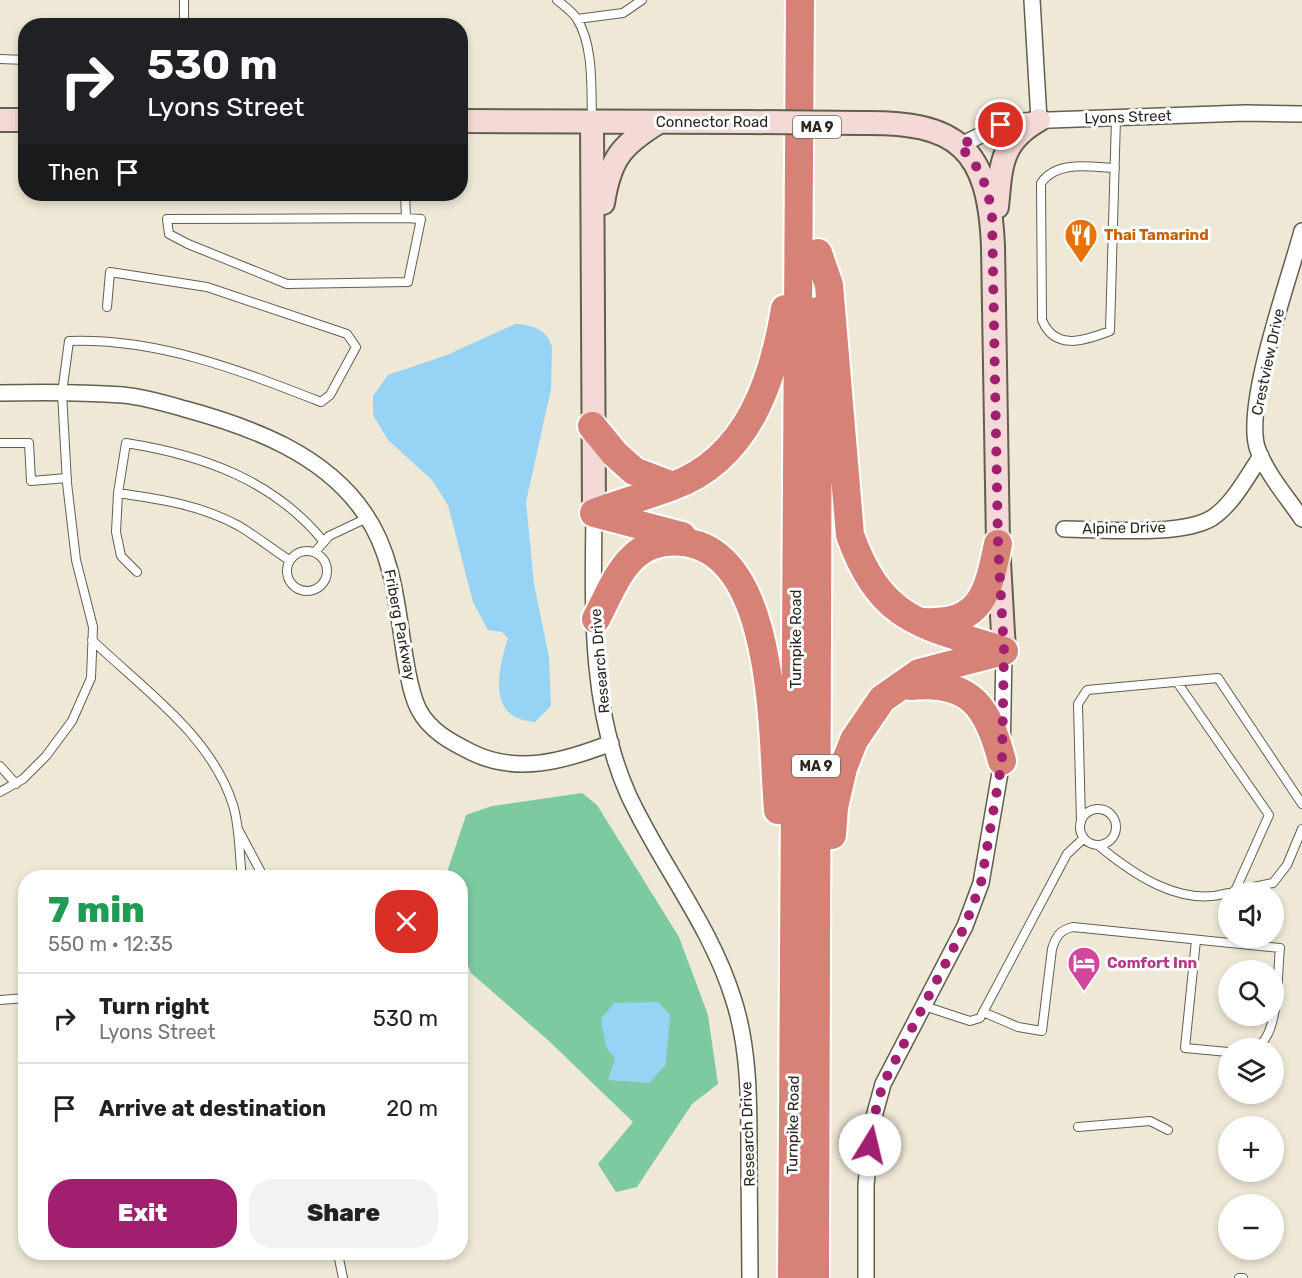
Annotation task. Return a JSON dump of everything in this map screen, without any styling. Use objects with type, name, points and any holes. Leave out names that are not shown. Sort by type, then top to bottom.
[{"type":"highway","name":"Turnpike Road","points":[[792,1278],[800,0]]},
{"type":"highway","name":"Turnpike Road","points":[[815,1278],[818,253],[816,0]]},
{"type":"highway","points":[[594,513],[673,486],[694,476],[729,448],[746,428],[760,405],[771,376],[781,336],[786,307],[788,250],[798,216]]},
{"type":"highway","points":[[818,253],[829,285],[850,535],[867,576],[881,593],[913,621],[1004,651]]},
{"type":"highway","points":[[592,426],[615,454],[634,471],[673,486]]},
{"type":"highway","points":[[594,513],[659,528],[698,544],[713,553],[743,589],[764,646],[769,686],[794,1052]]},
{"type":"highway","points":[[596,619],[626,564],[642,549],[663,540],[698,544]]},
{"type":"highway","points":[[913,621],[947,622],[974,610],[989,586],[998,544]]},
{"type":"highway","points":[[815,1278],[834,807],[843,768],[854,740],[882,699],[919,673],[1004,651]]},
{"type":"highway","points":[[899,687],[951,686],[970,696],[986,713],[1002,761]]},
{"type":"street","points":[[866,1278],[866,1185],[872,1124],[883,1084],[965,926],[981,883],[1002,761],[1004,651],[998,544],[993,247],[1002,160],[1020,133],[1039,120],[1032,0]]},
{"type":"street","name":"Lyons Street","points":[[959,146],[1001,125],[1039,120],[1302,114]]},
{"type":"street","points":[[0,120],[18,120]]},
{"type":"street","name":"Connector Road","points":[[468,121],[907,123],[923,126],[959,146],[977,165],[985,182],[992,215],[993,247]]},
{"type":"street","name":"Research Drive","points":[[592,122],[594,258],[592,426],[600,706],[627,792],[657,851],[709,936],[734,1000],[748,1103],[750,1278]]},
{"type":"street","points":[[594,258],[608,174],[621,151],[659,122]]},
{"type":"street","name":"Crestview Drive","points":[[1302,231],[1274,326],[1261,383],[1255,437],[1261,456],[1302,519]]},
{"type":"street","name":"Friberg Parkway","points":[[0,393],[124,395],[154,400],[259,433],[318,466],[344,490],[367,518],[379,539],[390,568],[409,678],[419,710],[435,730],[451,742],[475,754],[498,763],[524,765],[579,755],[611,743]]},
{"type":"street","name":"Alpine Drive","points":[[1064,529],[1152,530],[1201,523],[1229,503],[1261,456]]},
{"type":"lane","points":[[184,0],[184,18]]},
{"type":"lane","points":[[557,0],[577,19],[588,62],[592,122]]},
{"type":"lane","points":[[577,19],[623,13],[642,0]]},
{"type":"lane","points":[[0,59],[18,60]]},
{"type":"lane","points":[[1115,168],[1062,167],[1048,172],[1041,183],[1042,320],[1047,332],[1057,340],[1086,340],[1110,331],[1115,168],[1116,118]]},
{"type":"lane","points":[[405,201],[406,218]]},
{"type":"lane","points":[[406,218],[421,219],[408,282],[287,284],[169,234],[168,219],[406,218]]},
{"type":"lane","points":[[0,792],[16,783],[46,756],[72,721],[91,678],[93,627],[76,560],[67,478],[62,393],[69,341],[98,340],[175,351],[234,368],[321,402],[330,395],[356,347],[347,334],[336,330],[207,287],[156,277],[110,272],[107,307]]},
{"type":"lane","points":[[137,572],[121,556],[116,532],[118,493],[126,442],[162,448],[198,458],[231,471],[274,495],[304,518],[324,542]]},
{"type":"lane","points":[[0,443],[29,443],[31,481],[67,478]]},
{"type":"lane","points":[[118,493],[162,499],[202,510],[239,527],[289,560]]},
{"type":"lane","points":[[315,552],[329,536],[367,518]]},
{"type":"lane","points":[[305,550],[315,552],[323,558],[327,567],[327,577],[321,586],[313,591],[303,591],[294,587],[288,580],[286,570],[289,560],[296,553],[305,550]]},
{"type":"lane","points":[[92,640],[171,713],[205,750],[233,805],[241,870]]},
{"type":"lane","points":[[1218,896],[1185,896],[1170,891],[1099,846],[1090,844],[1084,838],[1080,830],[1078,704],[1087,690],[1218,678],[1302,804]]},
{"type":"lane","points":[[1177,682],[1269,815],[1236,882]]},
{"type":"lane","points":[[0,766],[16,783]]},
{"type":"lane","points":[[1081,822],[1093,810],[1102,809],[1115,820],[1117,829],[1114,837],[1108,843],[1099,846]]},
{"type":"lane","points":[[236,825],[260,870]]},
{"type":"lane","points":[[1274,882],[1287,865],[1302,829]]},
{"type":"lane","points":[[924,1006],[970,1021],[980,1018],[1067,854],[1084,838]]},
{"type":"lane","points":[[983,1012],[1018,1027],[1042,1031],[1052,948],[1056,936],[1064,929],[1073,927],[1280,948],[1272,1029],[1266,1038]]},
{"type":"lane","points":[[1196,940],[1185,1048],[1218,1051]]},
{"type":"lane","points":[[0,1000],[18,999]]},
{"type":"lane","points":[[1078,1127],[1150,1121],[1168,1130]]},
{"type":"lane","points":[[339,1260],[343,1278]]},
{"type":"green space","points":[[582,793],[597,805],[679,937],[708,1015],[718,1084],[692,1104],[637,1187],[616,1192],[598,1164],[633,1122],[549,1041],[471,973],[468,966],[468,870],[448,870],[466,815],[492,806]]},
{"type":"water","points":[[515,324],[527,325],[543,332],[552,347],[551,389],[526,502],[534,584],[549,657],[551,706],[535,722],[519,719],[502,703],[499,678],[508,638],[502,632],[488,630],[473,602],[448,505],[432,480],[388,440],[373,415],[373,396],[388,375],[447,355]]},
{"type":"water","points":[[658,1002],[670,1015],[666,1065],[649,1083],[608,1080],[615,1059],[606,1047],[601,1019],[614,1003]]},
{"type":"place","name":"Thai Tamarind","points":[[1081,264]]},
{"type":"place","name":"Comfort Inn","points":[[1084,992]]},
{"type":"route","points":[[870,1145],[872,1124],[883,1084],[965,926],[981,883],[1002,761],[1004,651],[998,544],[992,215],[987,188],[977,165],[959,146],[1001,125]]}]
